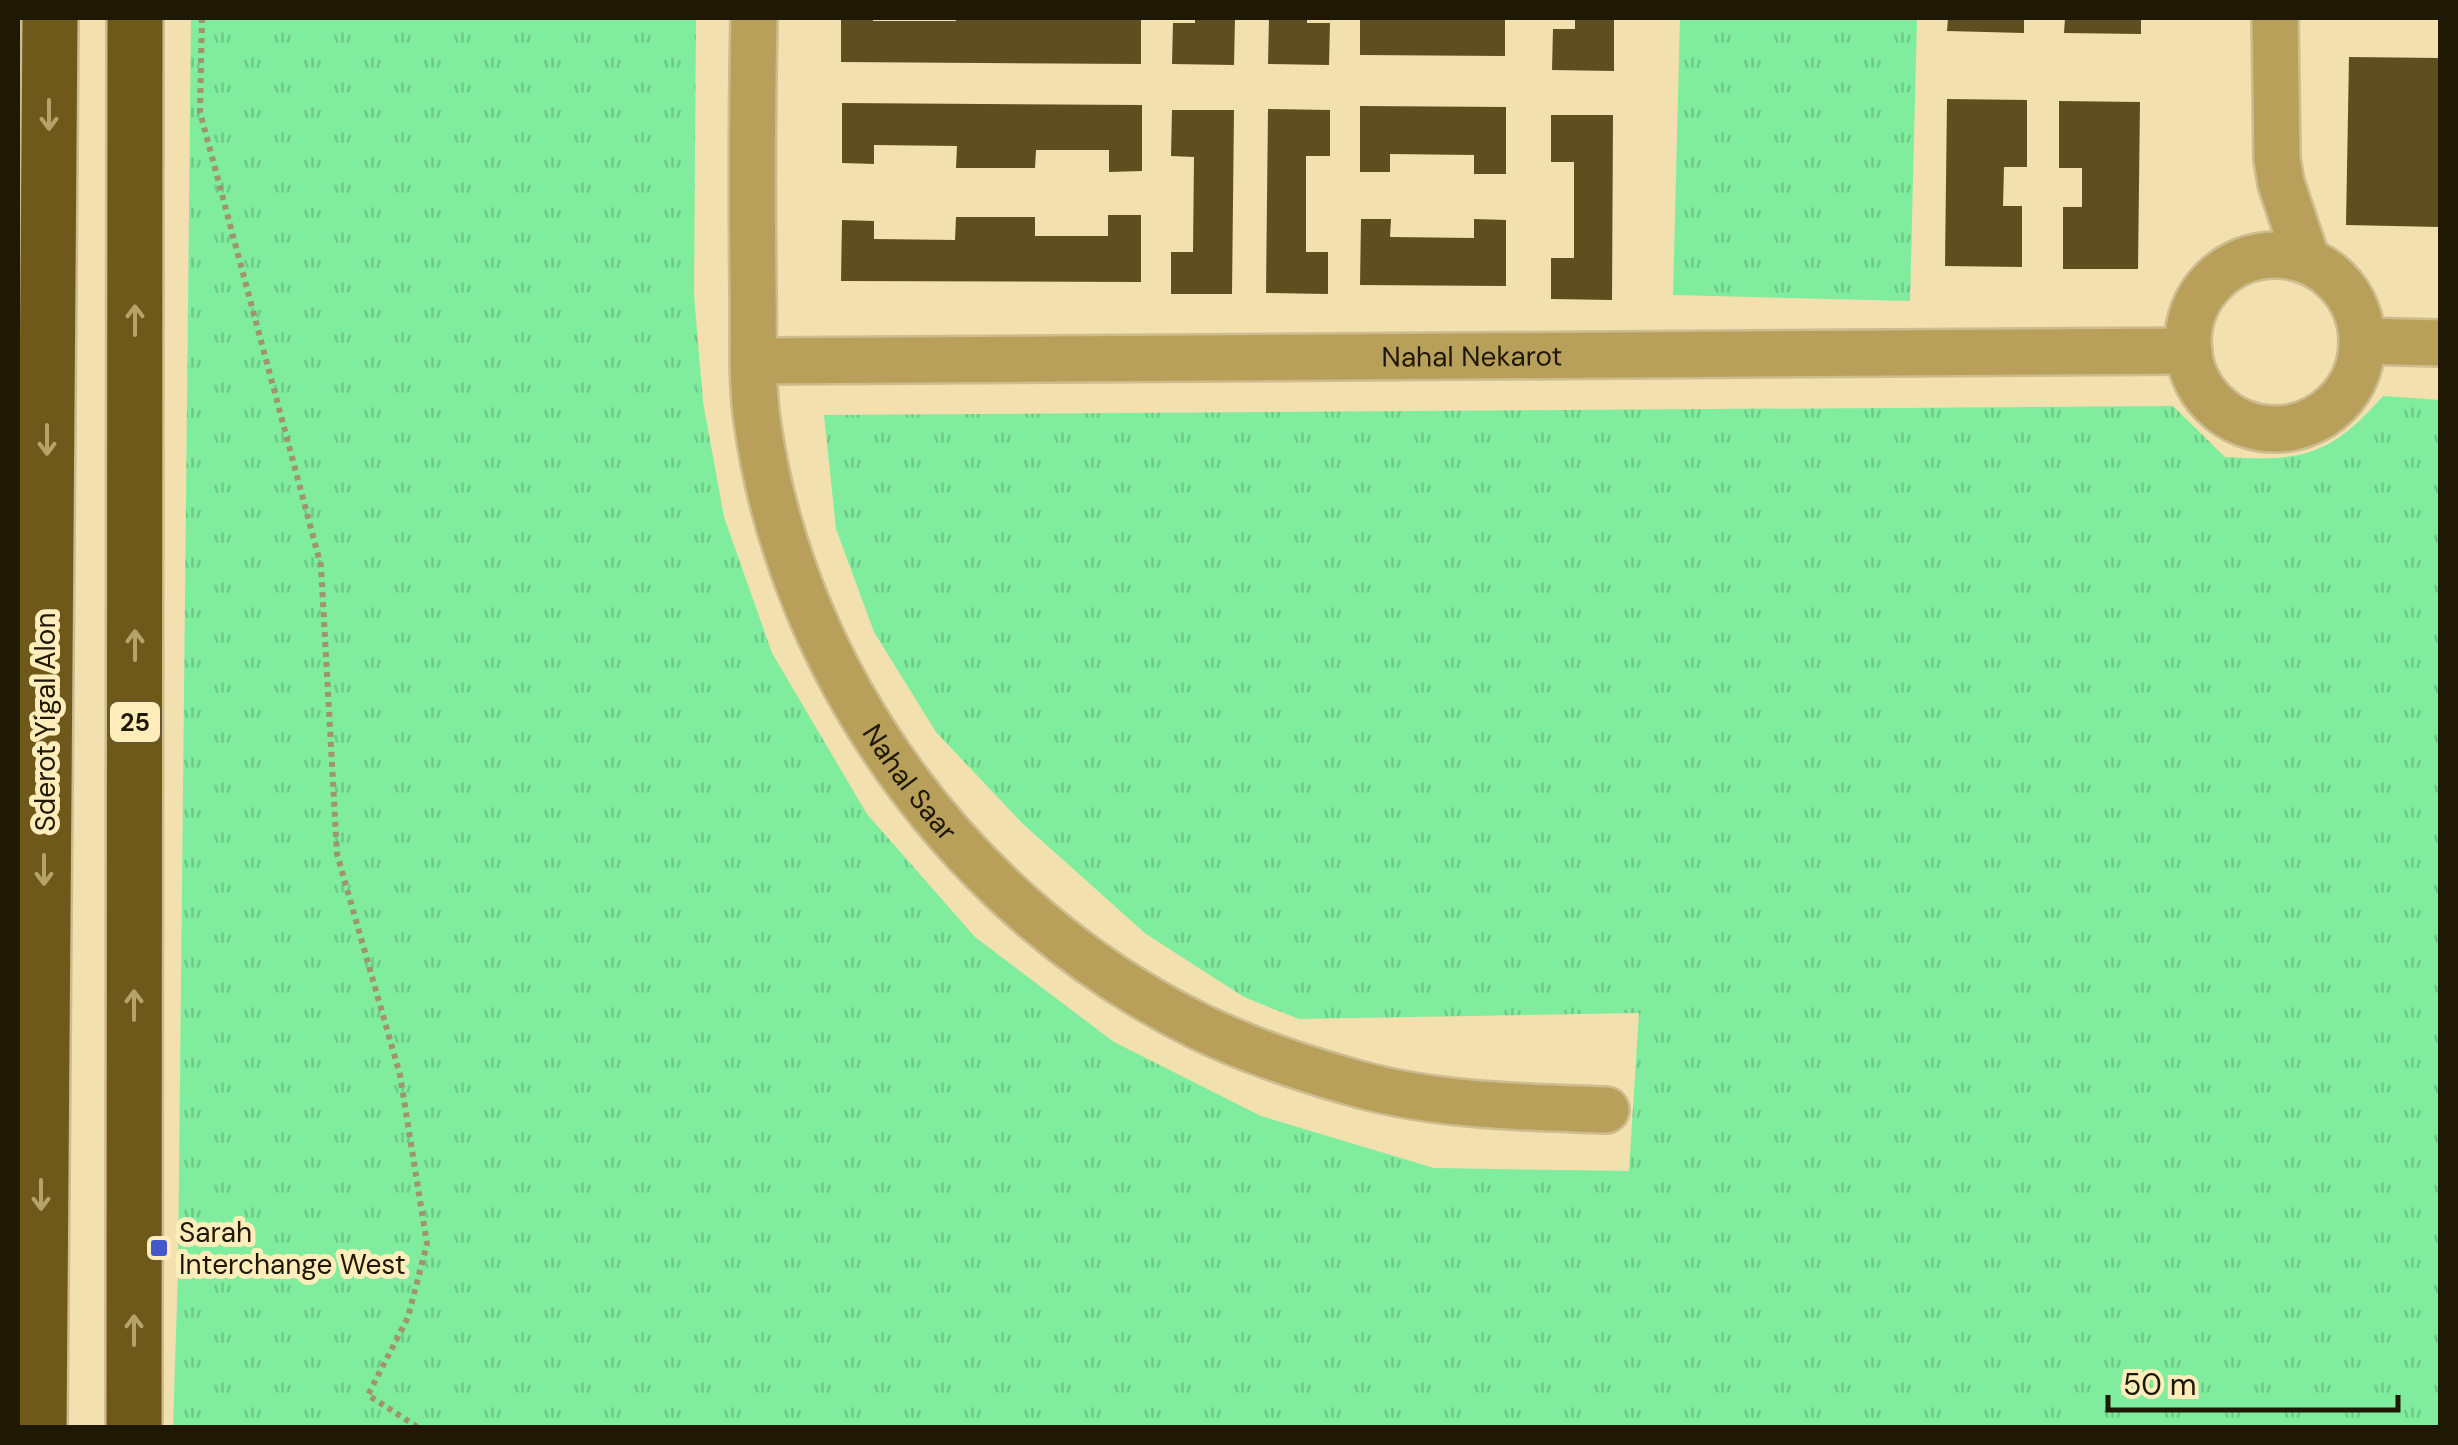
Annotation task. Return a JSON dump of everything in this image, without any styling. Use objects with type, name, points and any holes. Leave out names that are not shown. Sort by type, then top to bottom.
[{"type":"highway","name":"Sderot Yigal Alon","points":[[39,1428],[50,18]]},
{"type":"highway","name":"25","points":[[134,1428],[135,18]]},
{"type":"street","name":"Nahal Saar","points":[[754,18],[754,361],[757,419],[774,504],[800,587],[835,666],[879,742],[930,812],[988,876],[1053,934],[1124,984],[1200,1026],[1280,1060],[1362,1085],[1448,1101],[1606,1110]]},
{"type":"street","points":[[2250,259],[2268,189],[2274,131],[2275,18]]},
{"type":"street","points":[[2274,131],[2281,183],[2308,261]]},
{"type":"street","points":[[2281,255],[2308,261],[2329,274],[2358,315],[2362,341],[2355,378],[2342,399],[2312,422],[2275,430],[2238,421],[2217,407],[2201,387],[2189,351],[2190,326],[2203,294],[2218,276],[2250,259],[2281,255]]},
{"type":"street","points":[[2362,341],[2440,343]]},
{"type":"street","name":"Nahal Nekarot","points":[[754,361],[2189,351]]},
{"type":"path","points":[[202,18],[200,112],[321,566],[337,854],[400,1075],[427,1244],[408,1317],[368,1394],[419,1428]]},
{"type":"green space","points":[[191,18],[696,18],[694,295],[703,402],[724,517],[772,653],[867,814],[975,937],[1114,1042],[1261,1116],[1434,1168],[1629,1171],[1639,1013],[1299,1019],[1244,997],[1146,934],[1023,824],[936,732],[874,632],[836,529],[824,415],[2173,406],[2225,457],[2275,458],[2295,456],[2330,443],[2347,432],[2383,396],[2440,400],[2440,1427],[173,1427],[178,1273]]},
{"type":"green space","points":[[1680,18],[1917,18],[1910,301],[1673,295]]},
{"type":"building","points":[[841,18],[1141,18],[1141,64],[841,62]]},
{"type":"building","points":[[1195,18],[1235,18],[1234,65],[1172,64],[1173,23],[1195,23]]},
{"type":"building","points":[[1269,18],[1307,18],[1307,23],[1330,23],[1329,65],[1268,64]]},
{"type":"building","points":[[1360,18],[1505,18],[1505,56],[1360,55]]},
{"type":"building","points":[[1575,18],[1614,18],[1614,71],[1552,70],[1553,29],[1575,29]]},
{"type":"building","points":[[1948,18],[2024,18],[2024,33],[1947,31]]},
{"type":"building","points":[[2065,18],[2141,18],[2141,34],[2064,33]]},
{"type":"building","points":[[2349,57],[2440,58],[2440,227],[2346,225]]},
{"type":"building","points":[[1947,99],[2027,100],[2027,167],[2004,167],[2003,206],[2022,206],[2022,267],[1945,266]]},
{"type":"building","points":[[2059,101],[2140,102],[2138,269],[2063,269],[2063,207],[2082,207],[2082,168],[2059,168]]},
{"type":"building","points":[[842,103],[1142,105],[1142,171],[1109,172],[1109,150],[1036,150],[1035,168],[956,168],[957,146],[874,145],[874,164],[842,163]]},
{"type":"building","points":[[1360,106],[1506,107],[1506,174],[1474,174],[1474,155],[1390,154],[1390,172],[1360,172]]},
{"type":"building","points":[[1268,109],[1330,110],[1330,156],[1306,156],[1306,252],[1328,252],[1328,294],[1266,293]]},
{"type":"building","points":[[1172,110],[1234,110],[1232,294],[1171,294],[1171,252],[1193,252],[1194,157],[1171,156]]},
{"type":"building","points":[[1551,115],[1613,115],[1612,300],[1551,299],[1551,258],[1574,258],[1574,162],[1551,162]]},
{"type":"building","points":[[1108,215],[1141,215],[1141,282],[841,281],[842,220],[874,221],[874,239],[955,240],[956,217],[1035,217],[1035,236],[1108,236]]},
{"type":"building","points":[[1361,219],[1391,219],[1390,237],[1474,238],[1474,219],[1506,220],[1506,286],[1360,285]]},
{"type":"place","name":"Sarah Interchange West","points":[[159,1248]]}]
